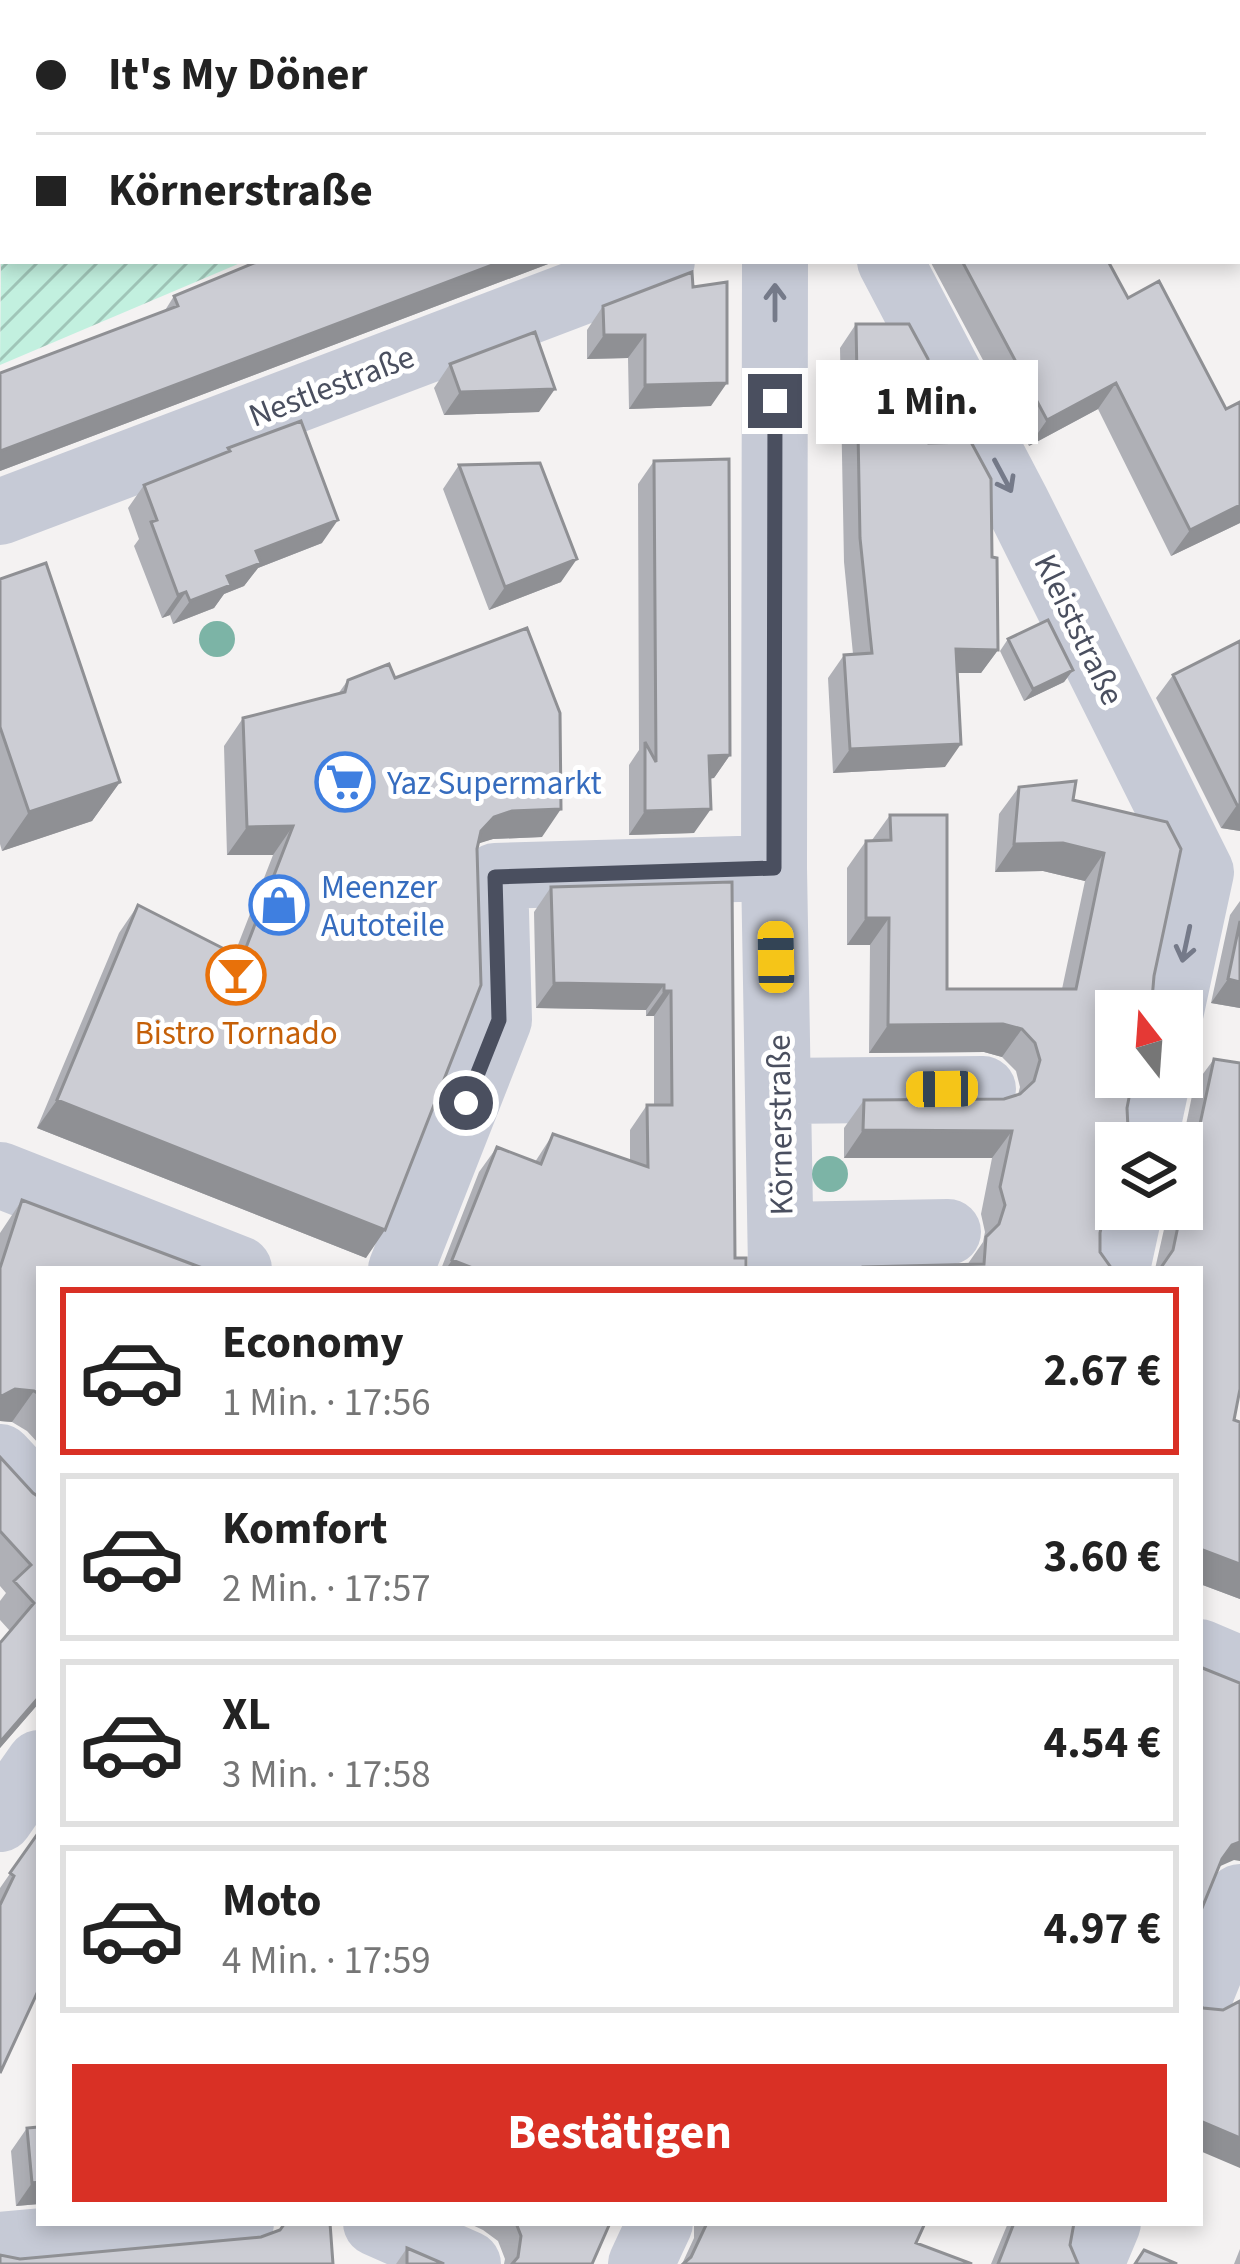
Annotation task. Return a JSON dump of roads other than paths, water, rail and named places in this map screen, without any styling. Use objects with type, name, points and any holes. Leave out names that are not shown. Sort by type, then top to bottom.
[{"type":"street","name":"Nestlestraße","points":[[13,507],[654,264]]},
{"type":"street","name":"Körnerstraße","points":[[776,264],[774,868],[781,1252]]},
{"type":"street","name":"Kleiststraße","points":[[892,264],[1220,877],[1180,990]]},
{"type":"street","points":[[402,1266],[499,1020],[495,877],[774,868]]},
{"type":"street","points":[[778,1091],[983,1088]]},
{"type":"street","points":[[0,1175],[231,1266]]},
{"type":"street","points":[[1118,1266],[1125,1230]]},
{"type":"street","points":[[781,1252],[948,1232]]},
{"type":"street","points":[[0,1456],[36,1496]]},
{"type":"street","points":[[1203,1653],[1240,1669]]},
{"type":"street","points":[[0,1820],[36,1767]]},
{"type":"street","points":[[1203,1989],[1240,1897]]},
{"type":"street","points":[[0,2245],[208,2226]]},
{"type":"street","points":[[354,2226],[356,2264]]},
{"type":"street","points":[[383,2226],[468,2264]]},
{"type":"street","points":[[641,2264],[659,2226]]},
{"type":"street","points":[[1091,2264],[1107,2226]]},
{"type":"place","name":"Yaz Supermarkt","points":[[345,782]]},
{"type":"place","name":"Meenzer Autoteile","points":[[279,905]]},
{"type":"place","name":"Bistro Tornado","points":[[236,975]]}]
